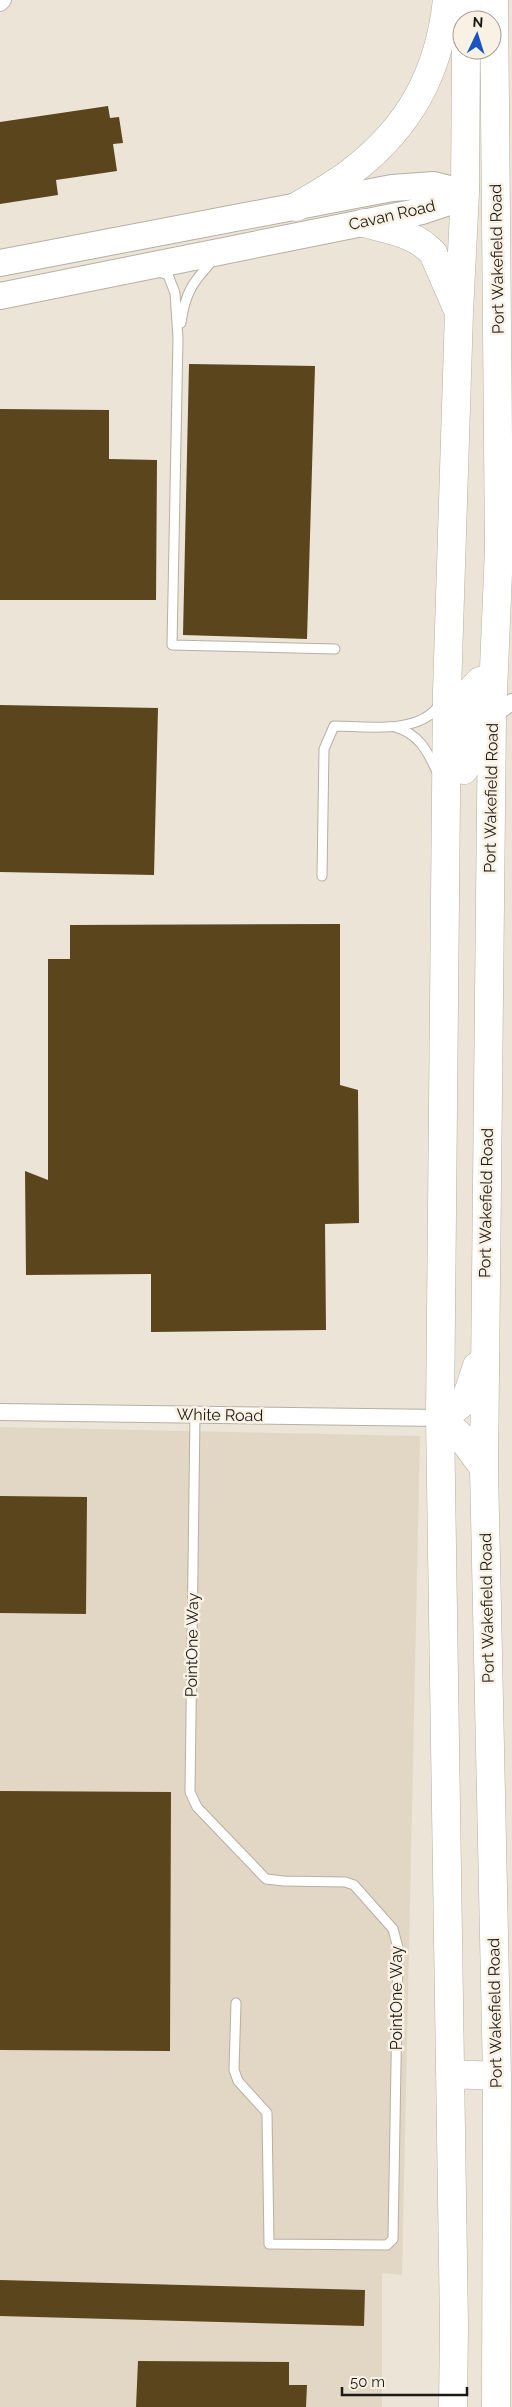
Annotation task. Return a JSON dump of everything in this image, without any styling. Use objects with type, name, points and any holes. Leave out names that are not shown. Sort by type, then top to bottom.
[{"type":"highway","points":[[296,207],[350,173],[373,154],[412,107],[427,82],[438,52],[447,0]]},
{"type":"highway","name":"Port Wakefield Road","points":[[494,0],[499,373],[500,677],[502,709],[485,1345],[484,1468],[497,2076],[496,2407]]},
{"type":"highway","name":"Port Wakefield Road","points":[[453,2407],[451,2074],[440,1418],[448,692],[459,312],[465,193],[466,60]]},
{"type":"highway","points":[[494,66],[479,157],[465,193],[481,258],[499,373]]},
{"type":"highway","points":[[364,223],[412,237],[427,247],[433,253],[459,312]]},
{"type":"highway","points":[[499,549],[512,629]]},
{"type":"highway","points":[[447,820],[462,793],[470,692],[480,681],[500,677]]},
{"type":"highway","points":[[484,1468],[460,1437],[440,1418],[460,1408],[468,1398],[485,1345]]},
{"type":"highway","points":[[451,2074],[497,2076]]},
{"type":"main road","name":"Cavan Road","points":[[0,264],[392,188],[424,184],[447,187],[465,193]]},
{"type":"main road","name":"Cavan Road","points":[[0,296],[364,223],[437,206],[465,193]]},
{"type":"street","points":[[0,3],[4,0]]},
{"type":"street","name":"White Road","points":[[0,1412],[440,1418]]},
{"type":"lane","points":[[178,338],[184,300],[193,281],[222,251]]},
{"type":"lane","points":[[144,266],[168,275],[175,293],[178,338],[172,645],[335,649]]},
{"type":"lane","points":[[322,876],[324,750],[334,726],[395,727],[416,722],[432,714],[448,692]]},
{"type":"lane","points":[[395,727],[408,731],[424,746],[437,772],[448,786]]},
{"type":"lane","name":"PointOne Way","points":[[195,1415],[190,1792],[197,1807],[266,1879],[345,1882],[359,1890],[393,1929],[398,1948],[393,2238],[390,2244],[269,2244],[267,2113],[238,2080],[234,2070],[236,2003]]},
{"type":"shaded area","points":[[0,1427],[420,1436],[402,2275],[382,2273],[382,2407],[0,2407]]},
{"type":"building","points":[[108,106],[110,118],[119,117],[123,143],[113,144],[117,171],[56,180],[58,195],[0,204],[0,122]]},
{"type":"building","points":[[189,364],[315,366],[307,639],[183,635]]},
{"type":"building","points":[[0,409],[109,410],[109,459],[157,460],[156,600],[0,600]]},
{"type":"building","points":[[0,705],[158,708],[154,875],[0,872]]},
{"type":"building","points":[[340,924],[340,1085],[358,1090],[359,1223],[325,1224],[326,1330],[151,1332],[151,1274],[26,1275],[25,1171],[48,1180],[48,959],[70,959],[70,925]]},
{"type":"building","points":[[0,1496],[87,1497],[86,1614],[0,1613]]},
{"type":"building","points":[[0,1791],[171,1792],[170,2051],[0,2050]]},
{"type":"building","points":[[0,2280],[365,2290],[364,2326],[0,2316]]},
{"type":"building","points":[[138,2361],[289,2362],[289,2385],[307,2385],[306,2407],[136,2407]]}]
